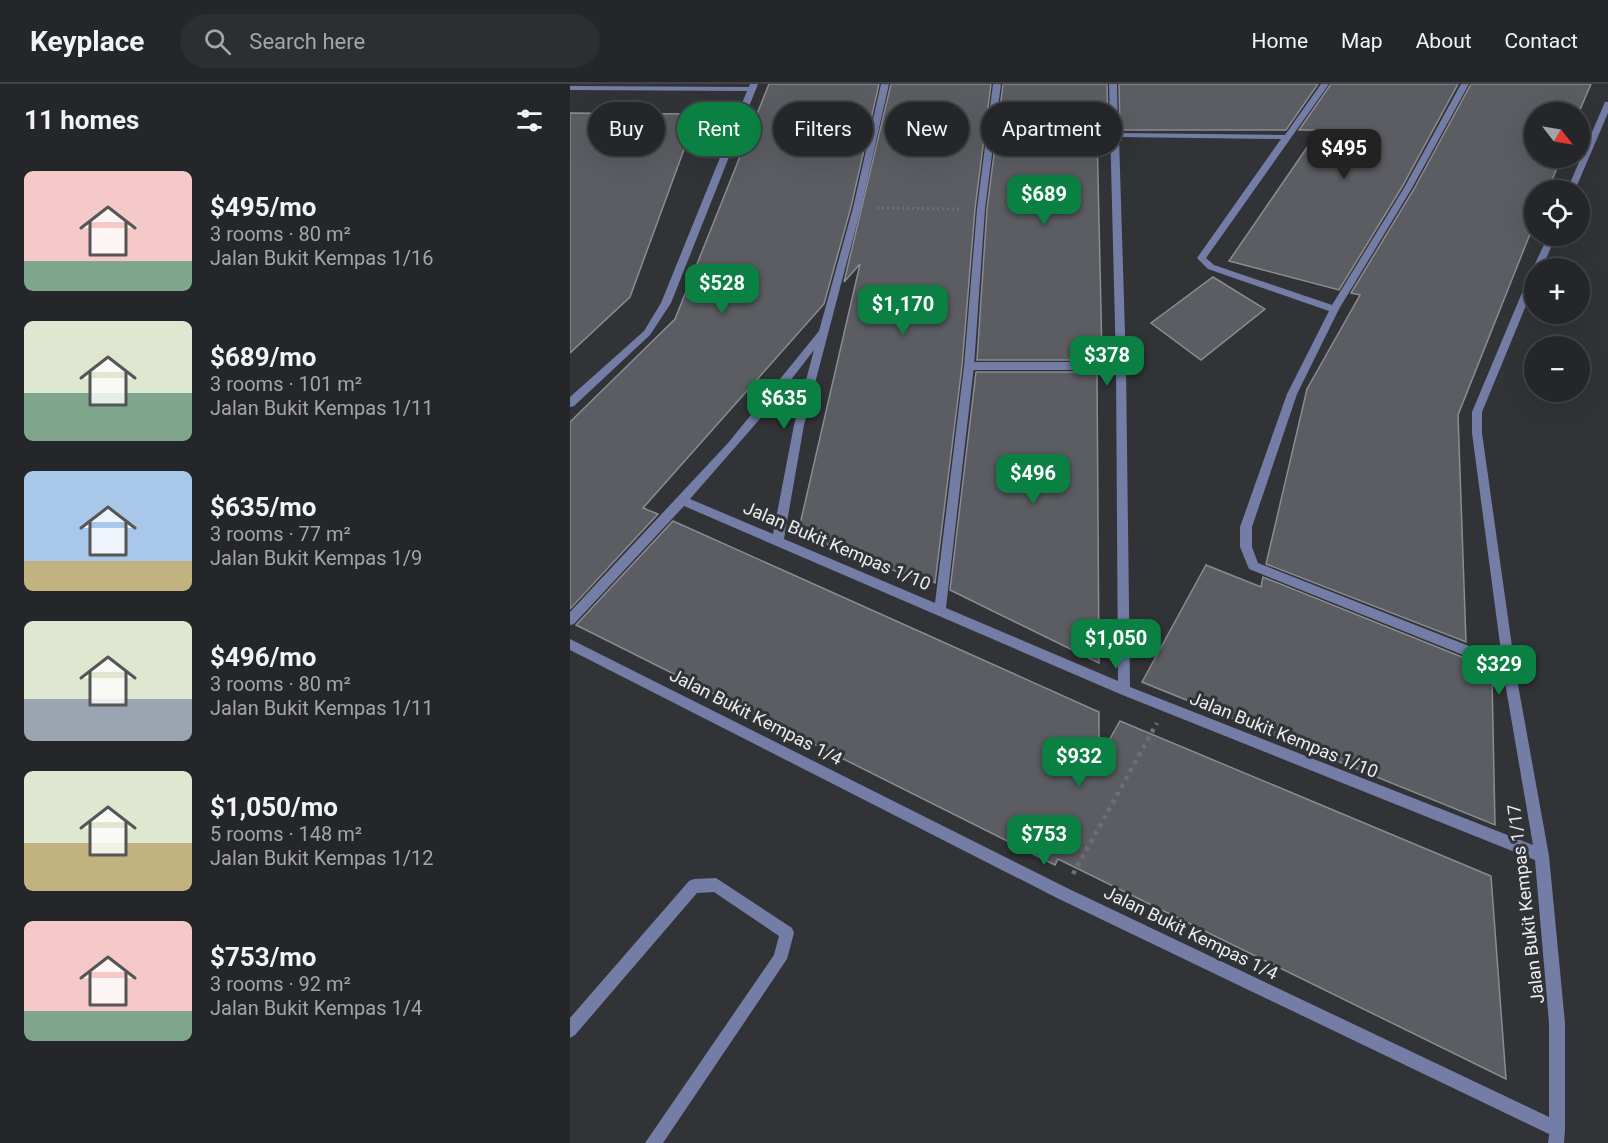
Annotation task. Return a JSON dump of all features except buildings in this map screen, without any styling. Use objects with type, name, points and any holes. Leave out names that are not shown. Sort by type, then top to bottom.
[{"type":"street","points":[[777,539],[799,425],[857,208],[885,84]]},
{"type":"street","points":[[940,610],[969,366],[981,209],[997,84]]},
{"type":"street","points":[[1113,84],[1114,102]]},
{"type":"street","points":[[1325,84],[1285,137],[1201,258],[1211,267],[1334,309]]},
{"type":"street","points":[[1465,84],[1408,188],[1334,309],[1292,394],[1246,527],[1246,547],[1253,566],[1509,668]]},
{"type":"street","points":[[570,88],[753,87],[666,303],[646,333],[570,404]]},
{"type":"street","points":[[1575,180],[1608,104]]},
{"type":"street","points":[[1122,135],[1285,137]]},
{"type":"street","points":[[1116,156],[1124,690]]},
{"type":"street","name":"Jalan Bukit Kempas 1/17","points":[[1524,300],[1477,412],[1477,433],[1509,668],[1542,856],[1557,1023],[1556,1136]]},
{"type":"street","points":[[570,620],[684,501],[786,381],[825,328]]},
{"type":"street","points":[[969,366],[1121,366]]},
{"type":"street","name":"Jalan Bukit Kempas 1/10","points":[[684,501],[1124,690],[1542,856]]},
{"type":"street","name":"Jalan Bukit Kempas 1/4","points":[[570,644],[1062,893],[1508,1106]]},
{"type":"street","points":[[570,1030],[694,886],[716,885],[788,933],[780,959],[653,1143]]},
{"type":"street","name":"Jalan Bukit Kempas 1/17","points":[[1508,1106],[1556,1136]]},
{"type":"path","points":[[857,208],[981,209]]},
{"type":"path","points":[[1062,893],[1166,707]]}]
